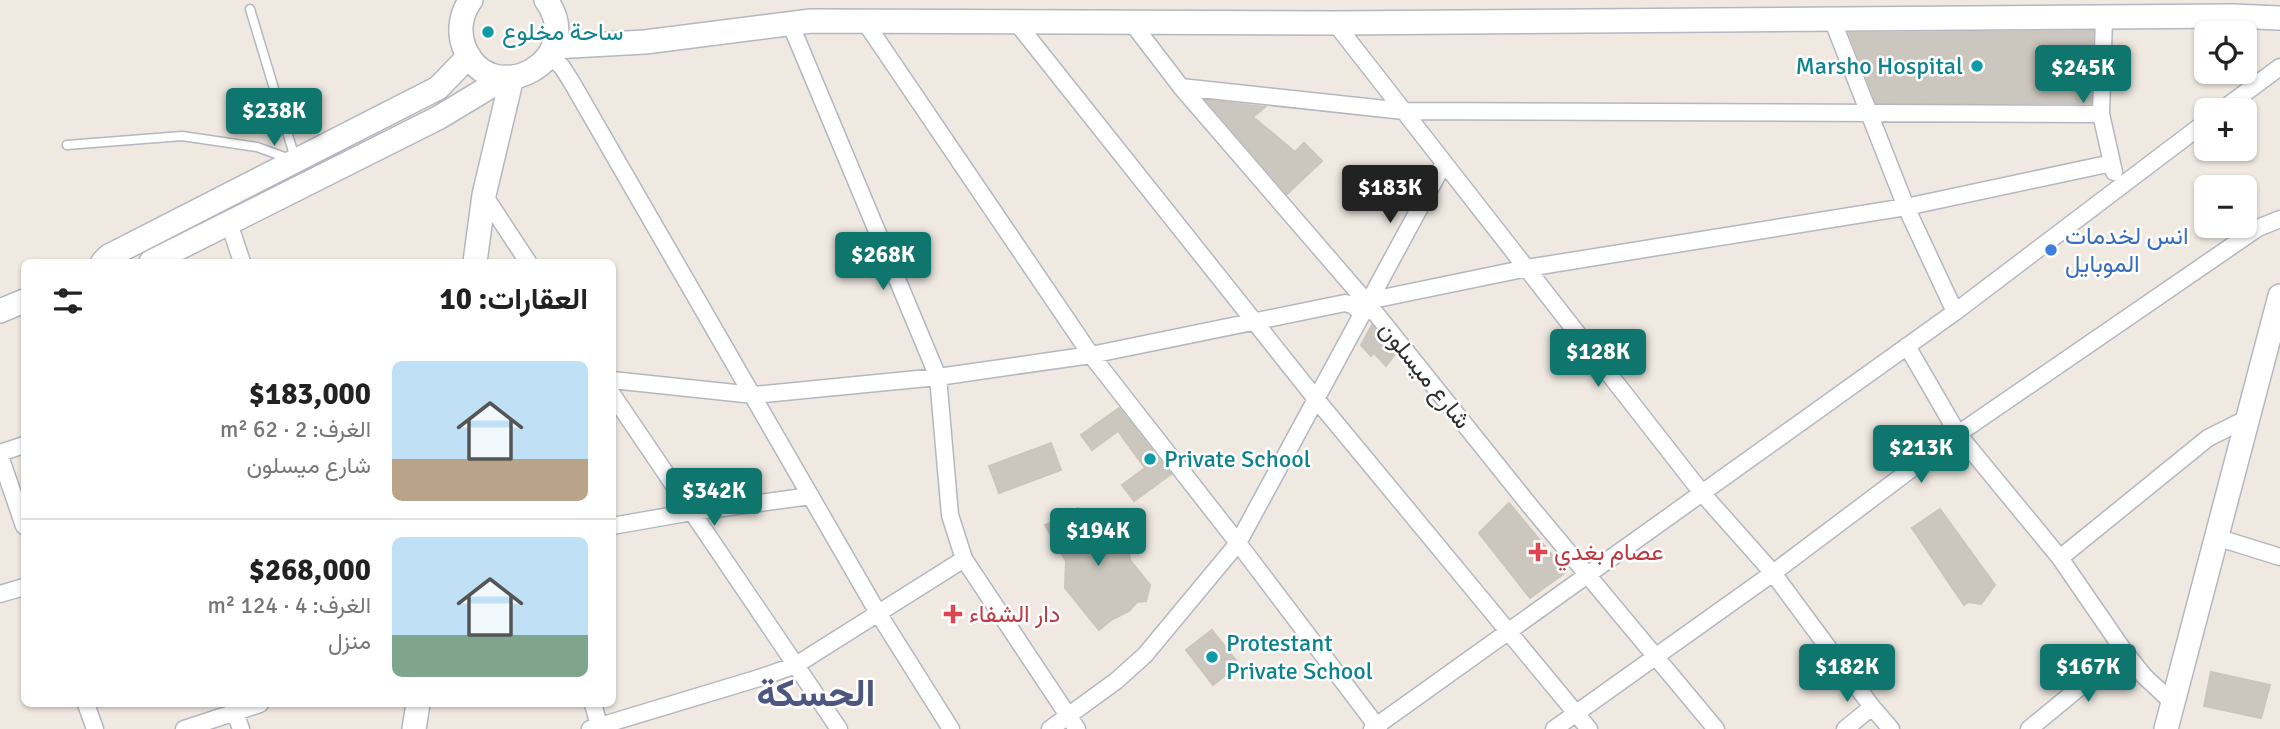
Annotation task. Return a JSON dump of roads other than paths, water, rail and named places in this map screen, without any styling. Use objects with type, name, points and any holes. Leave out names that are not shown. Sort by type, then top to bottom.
[{"type":"street","points":[[157,259],[438,118],[509,77],[536,69],[551,51],[555,20],[546,0]]},
{"type":"street","points":[[467,4],[461,34],[469,56],[485,71],[509,77]]},
{"type":"street","points":[[551,51],[790,23],[1335,23],[2233,16],[2280,18]]},
{"type":"street","points":[[2104,18],[2101,114],[2117,187]]},
{"type":"street","points":[[1832,19],[1906,207],[1955,312]]},
{"type":"street","points":[[866,22],[1091,355],[1238,543],[1376,728],[1955,312],[2194,131]]},
{"type":"street","points":[[1016,22],[1316,399],[1589,729]]},
{"type":"street","points":[[790,23],[938,377],[950,515],[964,559],[1073,722]]},
{"type":"street","name":"شارع ميسلون","points":[[1132,23],[1181,87],[1368,305],[1716,729]]},
{"type":"street","points":[[1335,23],[1702,493],[1773,573],[1891,729]]},
{"type":"street","points":[[551,51],[571,81],[878,613],[951,729]]},
{"type":"street","points":[[106,259],[438,88],[469,56]]},
{"type":"street","points":[[2238,98],[2280,67]]},
{"type":"street","points":[[475,259],[484,195],[509,77]]},
{"type":"street","points":[[1181,87],[1404,111],[2101,114]]},
{"type":"street","points":[[1050,729],[1073,722],[1145,655],[1238,543],[1444,163]]},
{"type":"street","points":[[616,380],[754,396],[938,377],[1091,355],[1345,303],[1368,305],[1382,298],[1527,268],[1906,207],[2112,163]]},
{"type":"street","points":[[484,195],[525,259]]},
{"type":"street","points":[[1554,729],[1773,573],[1958,434],[2258,228],[2280,219]]},
{"type":"street","points":[[229,223],[241,259]]},
{"type":"street","points":[[2166,729],[2280,296]]},
{"type":"street","points":[[0,311],[21,302]]},
{"type":"street","points":[[1907,346],[1958,434],[2060,558],[2144,676],[2173,702]]},
{"type":"street","points":[[616,400],[839,729]]},
{"type":"street","points":[[2060,558],[2208,438],[2248,418]]},
{"type":"street","points":[[21,445],[0,454],[21,517]]},
{"type":"street","points":[[616,525],[811,496]]},
{"type":"street","points":[[2216,537],[2280,557]]},
{"type":"street","points":[[593,707],[596,728],[796,665],[964,559]]},
{"type":"street","points":[[0,594],[21,588]]},
{"type":"street","points":[[2029,729],[2124,651]]},
{"type":"street","points":[[87,707],[95,729]]},
{"type":"street","points":[[414,729],[418,707]]},
{"type":"street","points":[[1845,729],[1872,707]]},
{"type":"street","points":[[184,729],[234,708],[241,729]]},
{"type":"lane","points":[[250,9],[296,161]]},
{"type":"lane","points":[[67,145],[182,136],[257,147],[296,161]]},
{"type":"place","name":"ساحة مخلوع","points":[[488,32]]},
{"type":"place","name":"Marsho Hospital","points":[[1977,66]]},
{"type":"place","name":"انس لخدمات الموبايل","points":[[2051,250]]},
{"type":"place","name":"Private School","points":[[1150,459]]},
{"type":"place","name":"عصام بغدي","points":[[1538,552]]},
{"type":"place","name":"دار الشفاء","points":[[953,614]]},
{"type":"place","name":"Protestant Private School","points":[[1212,657]]},
{"type":"district","name":"الحسكة","points":[[816,693]]}]
